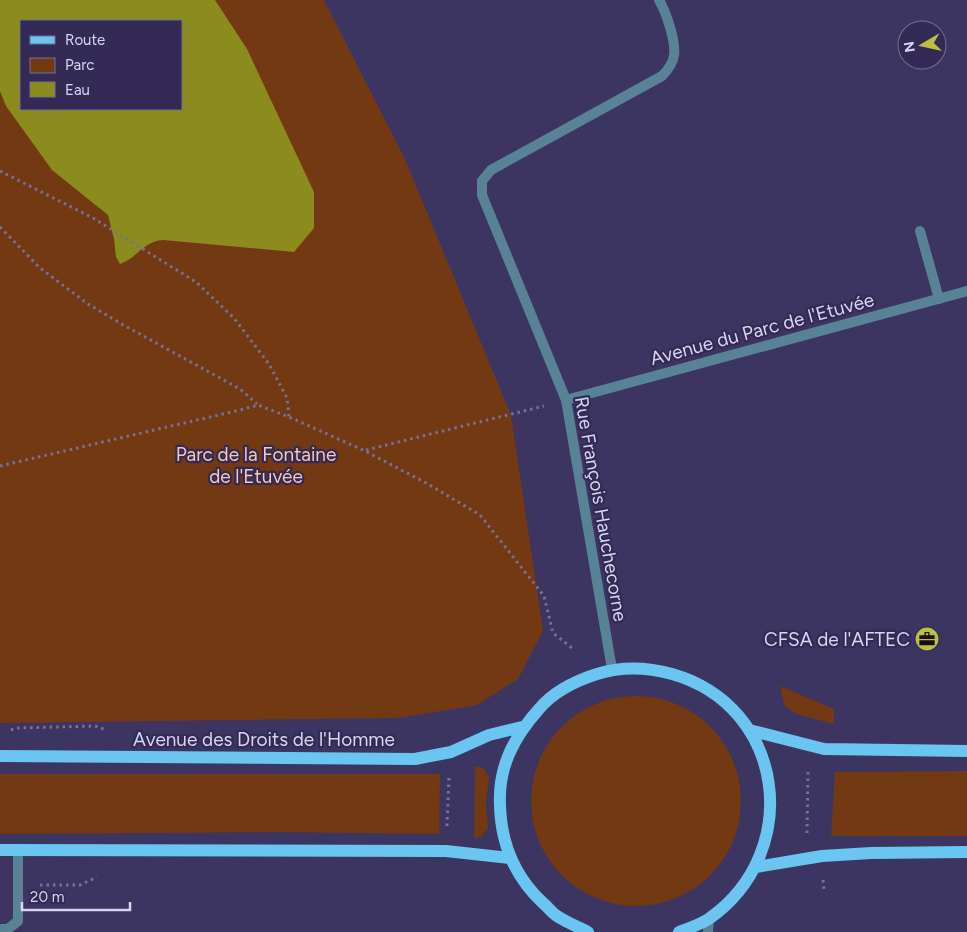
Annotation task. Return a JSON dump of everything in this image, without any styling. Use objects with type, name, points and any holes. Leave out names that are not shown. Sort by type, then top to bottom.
[{"type":"main road","points":[[588,932],[556,916],[529,890],[510,858],[500,825],[499,791],[507,758],[522,727],[546,700],[577,680],[612,669],[652,668],[690,679],[723,700],[750,730],[765,762],[771,798],[768,833],[756,867],[736,896],[709,919],[679,932]]},
{"type":"main road","name":"Avenue des Droits de l'Homme","points":[[0,756],[415,759],[451,752],[489,735],[522,727]]},
{"type":"main road","points":[[750,730],[824,749],[967,751]]},
{"type":"main road","points":[[0,850],[446,851],[510,858]]},
{"type":"main road","points":[[756,867],[822,856],[871,852],[967,852]]},
{"type":"street","name":"Rue François Hauchecorne","points":[[612,669],[566,400],[482,194],[482,182],[491,170],[662,76],[670,67],[674,55],[672,39],[659,0]]},
{"type":"street","points":[[920,230],[939,298]]},
{"type":"street","name":"Avenue du Parc de l'Etuvée","points":[[566,400],[967,291]]},
{"type":"street","points":[[0,929],[8,929],[18,921],[18,850]]},
{"type":"street","points":[[708,932],[709,919]]},
{"type":"path","points":[[0,171],[93,218],[196,282],[234,318],[269,364],[287,398],[288,416]]},
{"type":"path","points":[[0,228],[40,268],[88,304],[240,389],[258,405],[288,416],[365,451],[428,484],[480,515],[544,596],[553,633],[572,648]]},
{"type":"path","points":[[365,451],[566,400]]},
{"type":"path","points":[[0,466],[258,405]]},
{"type":"path","points":[[806,860],[809,745]]},
{"type":"path","points":[[447,832],[450,774]]},
{"type":"path","points":[[18,885],[80,885],[96,877],[105,876]]},
{"type":"green space","name":"Parc de la Fontaine de l'Etuvée","points":[[0,0],[324,0],[405,159],[511,415],[543,631],[518,679],[477,705],[397,718],[0,723]]},
{"type":"green space","points":[[780,686],[834,709],[834,724],[796,714],[784,705]]},
{"type":"green space","points":[[626,696],[646,696],[667,700],[686,708],[703,720],[717,734],[729,751],[737,770],[741,801],[737,832],[729,851],[717,868],[703,882],[686,894],[667,902],[646,906],[626,906],[605,902],[586,894],[569,882],[555,868],[543,851],[535,832],[531,811],[531,791],[535,770],[543,751],[555,734],[569,720],[586,708],[605,700]]},
{"type":"green space","points":[[475,766],[483,768],[489,777],[486,803],[488,828],[481,836],[474,838]]},
{"type":"green space","points":[[967,771],[967,836],[831,836],[835,772]]},
{"type":"green space","points":[[0,774],[440,774],[439,834],[275,832],[0,834]]},
{"type":"water","points":[[0,0],[215,0],[247,49],[314,192],[314,228],[294,252],[163,240],[151,243],[120,264],[116,257],[108,215],[52,170],[6,106],[0,91]]},
{"type":"place","name":"CFSA de l'AFTEC","points":[[927,639]]}]
